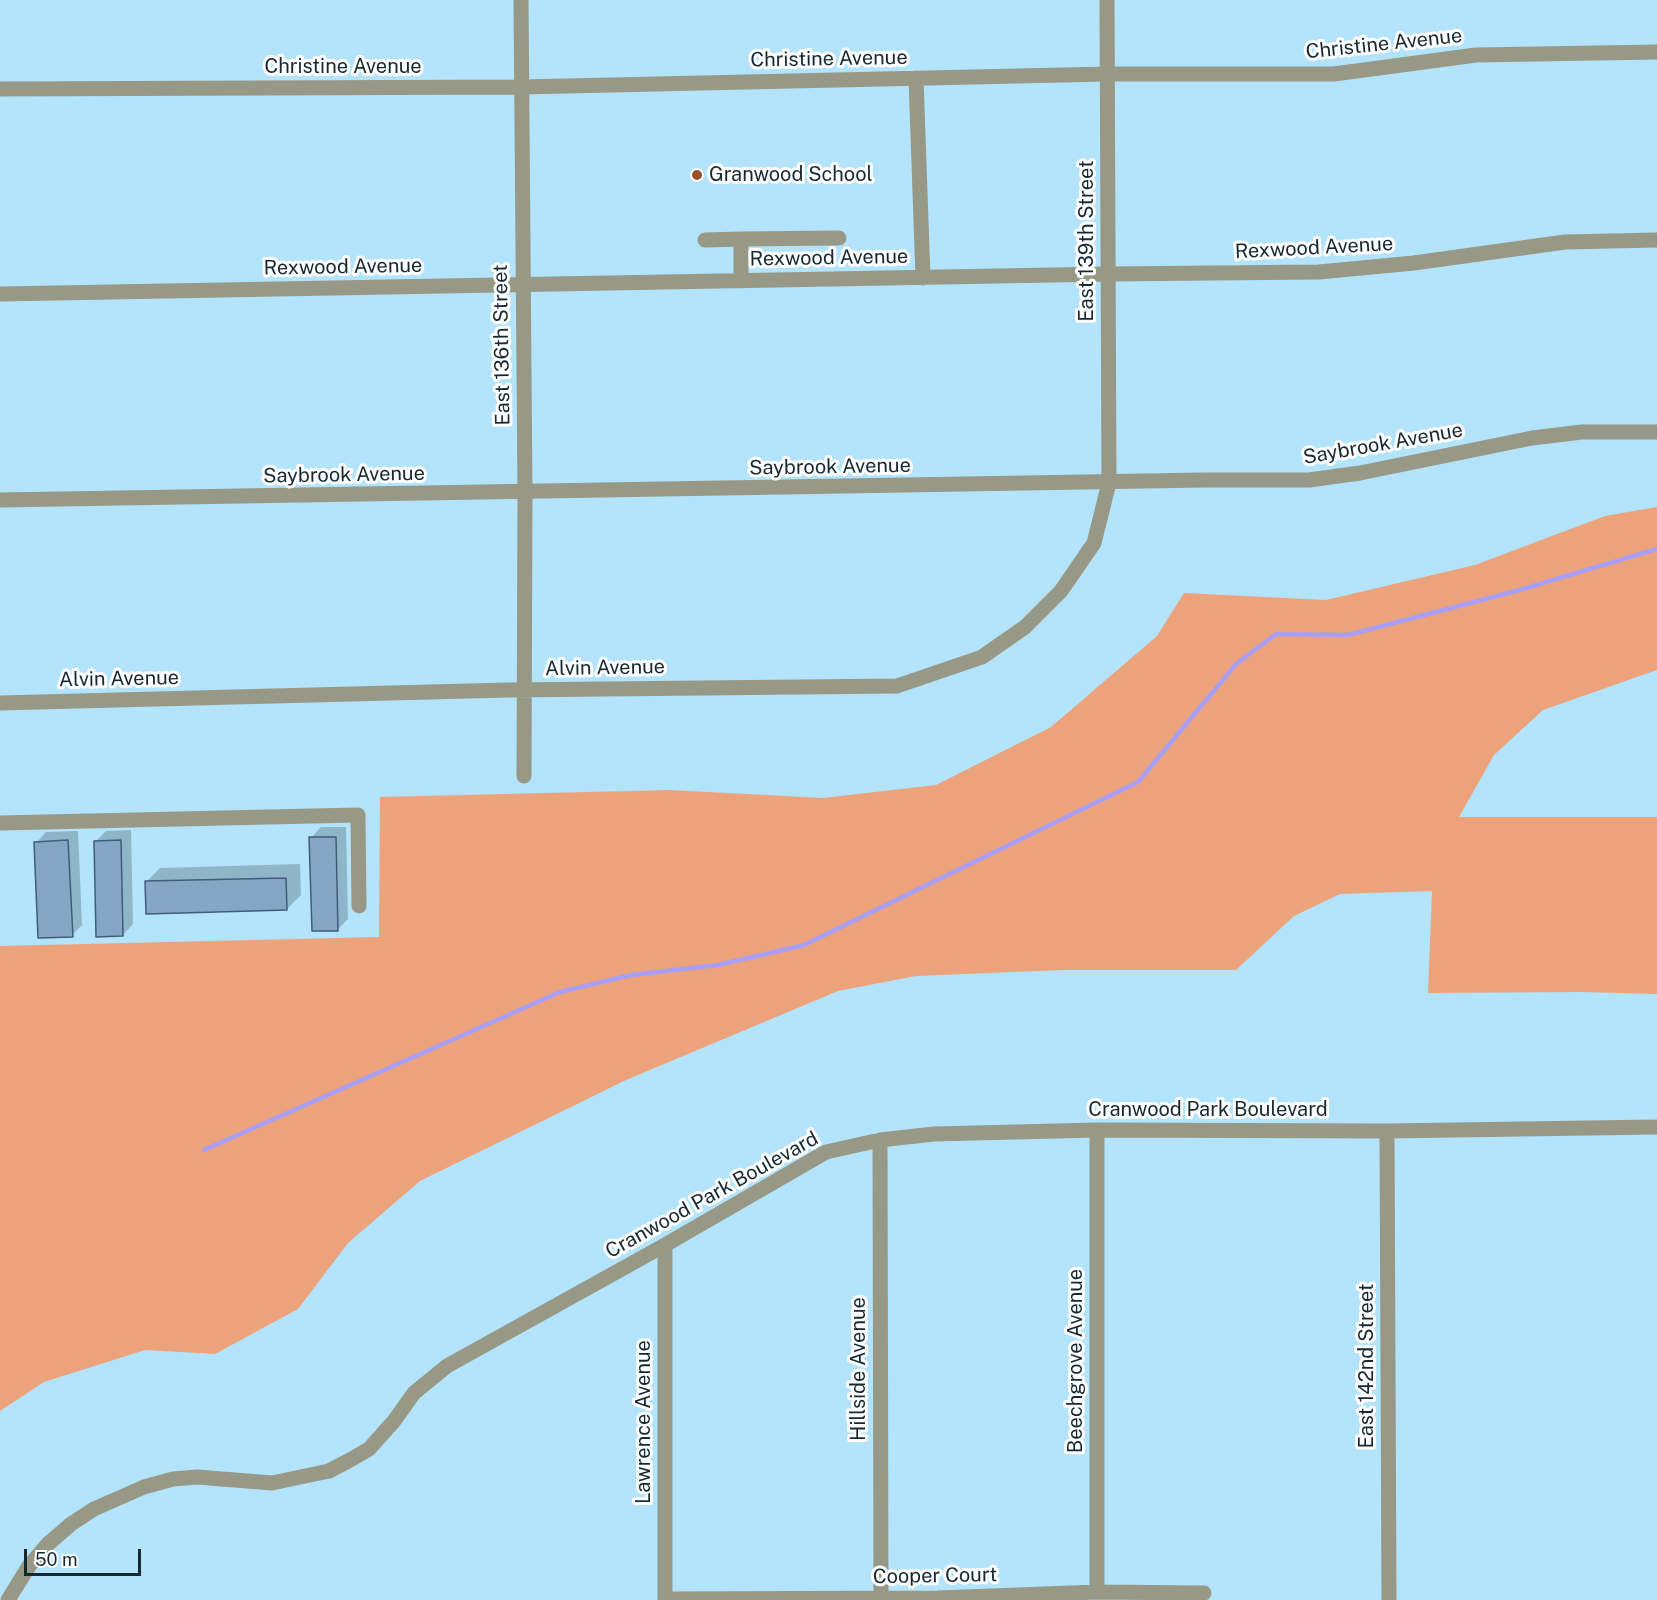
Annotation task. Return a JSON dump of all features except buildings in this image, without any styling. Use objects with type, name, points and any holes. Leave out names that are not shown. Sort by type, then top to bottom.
[{"type":"street","name":"East 136th Street","points":[[521,0],[525,493],[524,777]]},
{"type":"street","name":"East 139th Street","points":[[1107,0],[1109,483]]},
{"type":"street","name":"Christine Avenue","points":[[0,89],[521,87],[1108,74],[1335,74],[1476,55],[1657,52]]},
{"type":"street","points":[[916,78],[923,278]]},
{"type":"street","points":[[705,240],[839,238]]},
{"type":"street","points":[[741,239],[741,281]]},
{"type":"street","name":"Rexwood Avenue","points":[[0,294],[1319,272],[1414,263],[1565,242],[1657,240]]},
{"type":"street","name":"Saybrook Avenue","points":[[0,500],[1309,480],[1360,473],[1532,438],[1582,432],[1657,432]]},
{"type":"street","name":"Alvin Avenue","points":[[0,703],[524,690],[897,686],[982,657],[1025,627],[1061,591],[1094,543],[1109,483]]},
{"type":"street","points":[[0,823],[358,815],[359,906]]},
{"type":"street","name":"Cranwood Park Boulevard","points":[[8,1600],[29,1566],[71,1524],[94,1509],[127,1494],[173,1479],[197,1477],[272,1483],[329,1471],[350,1460],[369,1449],[394,1421],[414,1393],[447,1366],[665,1245],[826,1152],[880,1140],[934,1134],[1097,1130],[1387,1131],[1657,1127]]},
{"type":"street","name":"Beechgrove Avenue","points":[[1097,1130],[1097,1592]]},
{"type":"street","name":"East 142nd Street","points":[[1387,1131],[1389,1600]]},
{"type":"street","name":"Hillside Avenue","points":[[880,1140],[880,1598]]},
{"type":"street","name":"Lawrence Avenue","points":[[665,1245],[665,1599]]},
{"type":"street","name":"Cooper Court","points":[[665,1599],[938,1599],[1097,1592],[1204,1593]]},
{"type":"shaded area","points":[[1657,507],[1657,670],[1543,710],[1494,755],[1459,817],[1657,817],[1657,994],[1428,993],[1432,891],[1340,894],[1294,916],[1236,970],[1063,970],[916,976],[838,991],[626,1080],[420,1181],[348,1243],[298,1309],[215,1354],[145,1350],[44,1382],[0,1411],[0,946],[379,937],[380,797],[670,790],[823,798],[936,785],[1051,727],[1157,636],[1184,593],[1326,600],[1475,565],[1605,516]]},
{"type":"waterway","points":[[204,1150],[560,992],[631,975],[718,965],[804,945],[1138,782],[1236,664],[1276,634],[1348,635],[1516,591],[1657,549]]},
{"type":"place","name":"Granwood School","points":[[697,175]]}]
